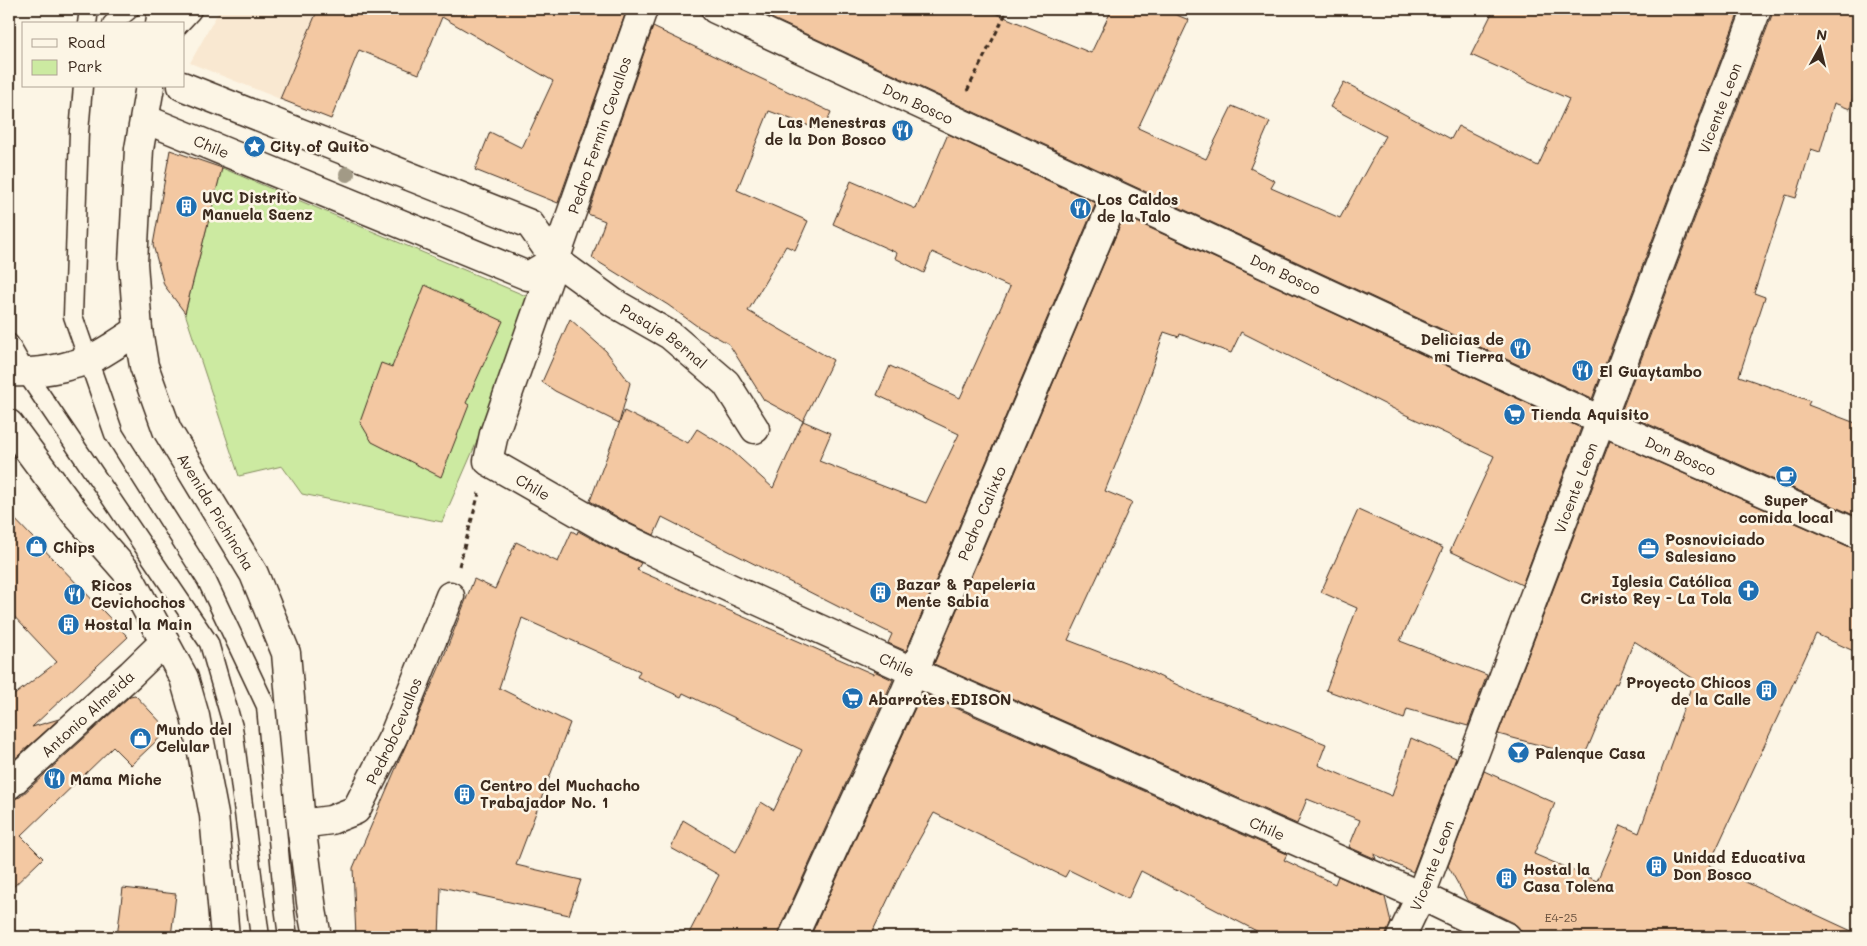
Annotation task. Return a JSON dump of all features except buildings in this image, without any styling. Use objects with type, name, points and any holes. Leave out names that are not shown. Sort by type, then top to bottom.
[{"type":"street","points":[[160,22],[162,9]]},
{"type":"street","points":[[175,22],[187,9]]},
{"type":"street","name":"Pedro Fermin Cevallos","points":[[555,260],[643,9]]},
{"type":"street","name":"Don Bosco","points":[[715,9],[1600,420],[1858,534]]},
{"type":"street","name":"Vicente Leon","points":[[1401,937],[1420,897],[1757,9]]},
{"type":"street","points":[[185,87],[530,224],[555,260],[494,434],[488,461]]},
{"type":"street","name":"Avenida Pichincha","points":[[150,88],[138,149],[133,263],[138,330],[144,366],[167,430],[254,574],[286,653],[301,824],[312,910],[318,937]]},
{"type":"street","name":"Chile","points":[[145,118],[528,276],[555,260]]},
{"type":"street","name":"Pedro Calixto","points":[[794,937],[914,672],[1116,196]]},
{"type":"street","name":"Pasaje Bernal","points":[[555,260],[614,303],[670,335],[726,383],[755,429]]},
{"type":"street","points":[[17,372],[58,368],[89,359],[113,347],[138,330]]},
{"type":"street","points":[[9,424],[75,513],[126,571],[184,678],[195,716],[214,815],[225,937]]},
{"type":"street","name":"Chile","points":[[488,461],[614,534],[914,672],[1507,937]]},
{"type":"street","name":"PedrobCevallos","points":[[301,824],[331,820],[356,810],[393,737],[450,596]]},
{"type":"street","name":"Antonio Almeida","points":[[9,785],[131,674],[164,641]]},
{"type":"lane","points":[[88,22],[89,9]]},
{"type":"lane","points":[[114,22],[130,9]]},
{"type":"lane","points":[[82,88],[73,316],[114,434],[207,581],[266,706],[288,937]]},
{"type":"lane","points":[[9,343],[17,372],[209,643],[233,727],[260,937]]},
{"type":"path","points":[[966,92],[1008,9]]},
{"type":"path","points":[[450,596],[488,461]]},
{"type":"shaded area","points":[[220,9],[318,9],[280,99],[190,63]]},
{"type":"green space","points":[[222,168],[538,301],[442,522],[302,494],[282,466],[239,476],[185,313]]},
{"type":"place","name":"Las Menestras de la Don Bosco","points":[[902,131]]},
{"type":"place","name":"City of Quito","points":[[254,146]]},
{"type":"place","name":"UVC Distrito Manuela Saenz","points":[[186,206]]},
{"type":"place","name":"Los Caldos de la Talo","points":[[1081,208]]},
{"type":"place","name":"Delicias de mi Tierra","points":[[1520,348]]},
{"type":"place","name":"El Guaytambo","points":[[1583,371]]},
{"type":"place","name":"Tienda Aquisito","points":[[1515,414]]},
{"type":"place","name":"Super comida local","points":[[1786,477]]},
{"type":"place","name":"Chips","points":[[37,547]]},
{"type":"place","name":"Posnoviciado Salesiano","points":[[1649,548]]},
{"type":"place","name":"Iglesia Católica Cristo Rey - La Tola","points":[[1748,590]]},
{"type":"place","name":"Bazar & Papeleria Mente Sabia","points":[[880,593]]},
{"type":"place","name":"Ricos Cevichochos","points":[[75,594]]},
{"type":"place","name":"Hostal la Main","points":[[68,624]]},
{"type":"place","name":"Proyecto Chicos de la Calle","points":[[1767,691]]},
{"type":"place","name":"Abarrotes EDISON","points":[[852,699]]},
{"type":"place","name":"Mundo del Celular","points":[[140,738]]},
{"type":"place","name":"Palenque Casa","points":[[1519,753]]},
{"type":"place","name":"Mama Miche","points":[[54,779]]},
{"type":"place","name":"Centro del Muchacho Trabajador No. 1","points":[[464,794]]},
{"type":"place","name":"Unidad Educativa Don Bosco","points":[[1657,866]]},
{"type":"place","name":"Hostal la Casa Tolena","points":[[1507,878]]}]
